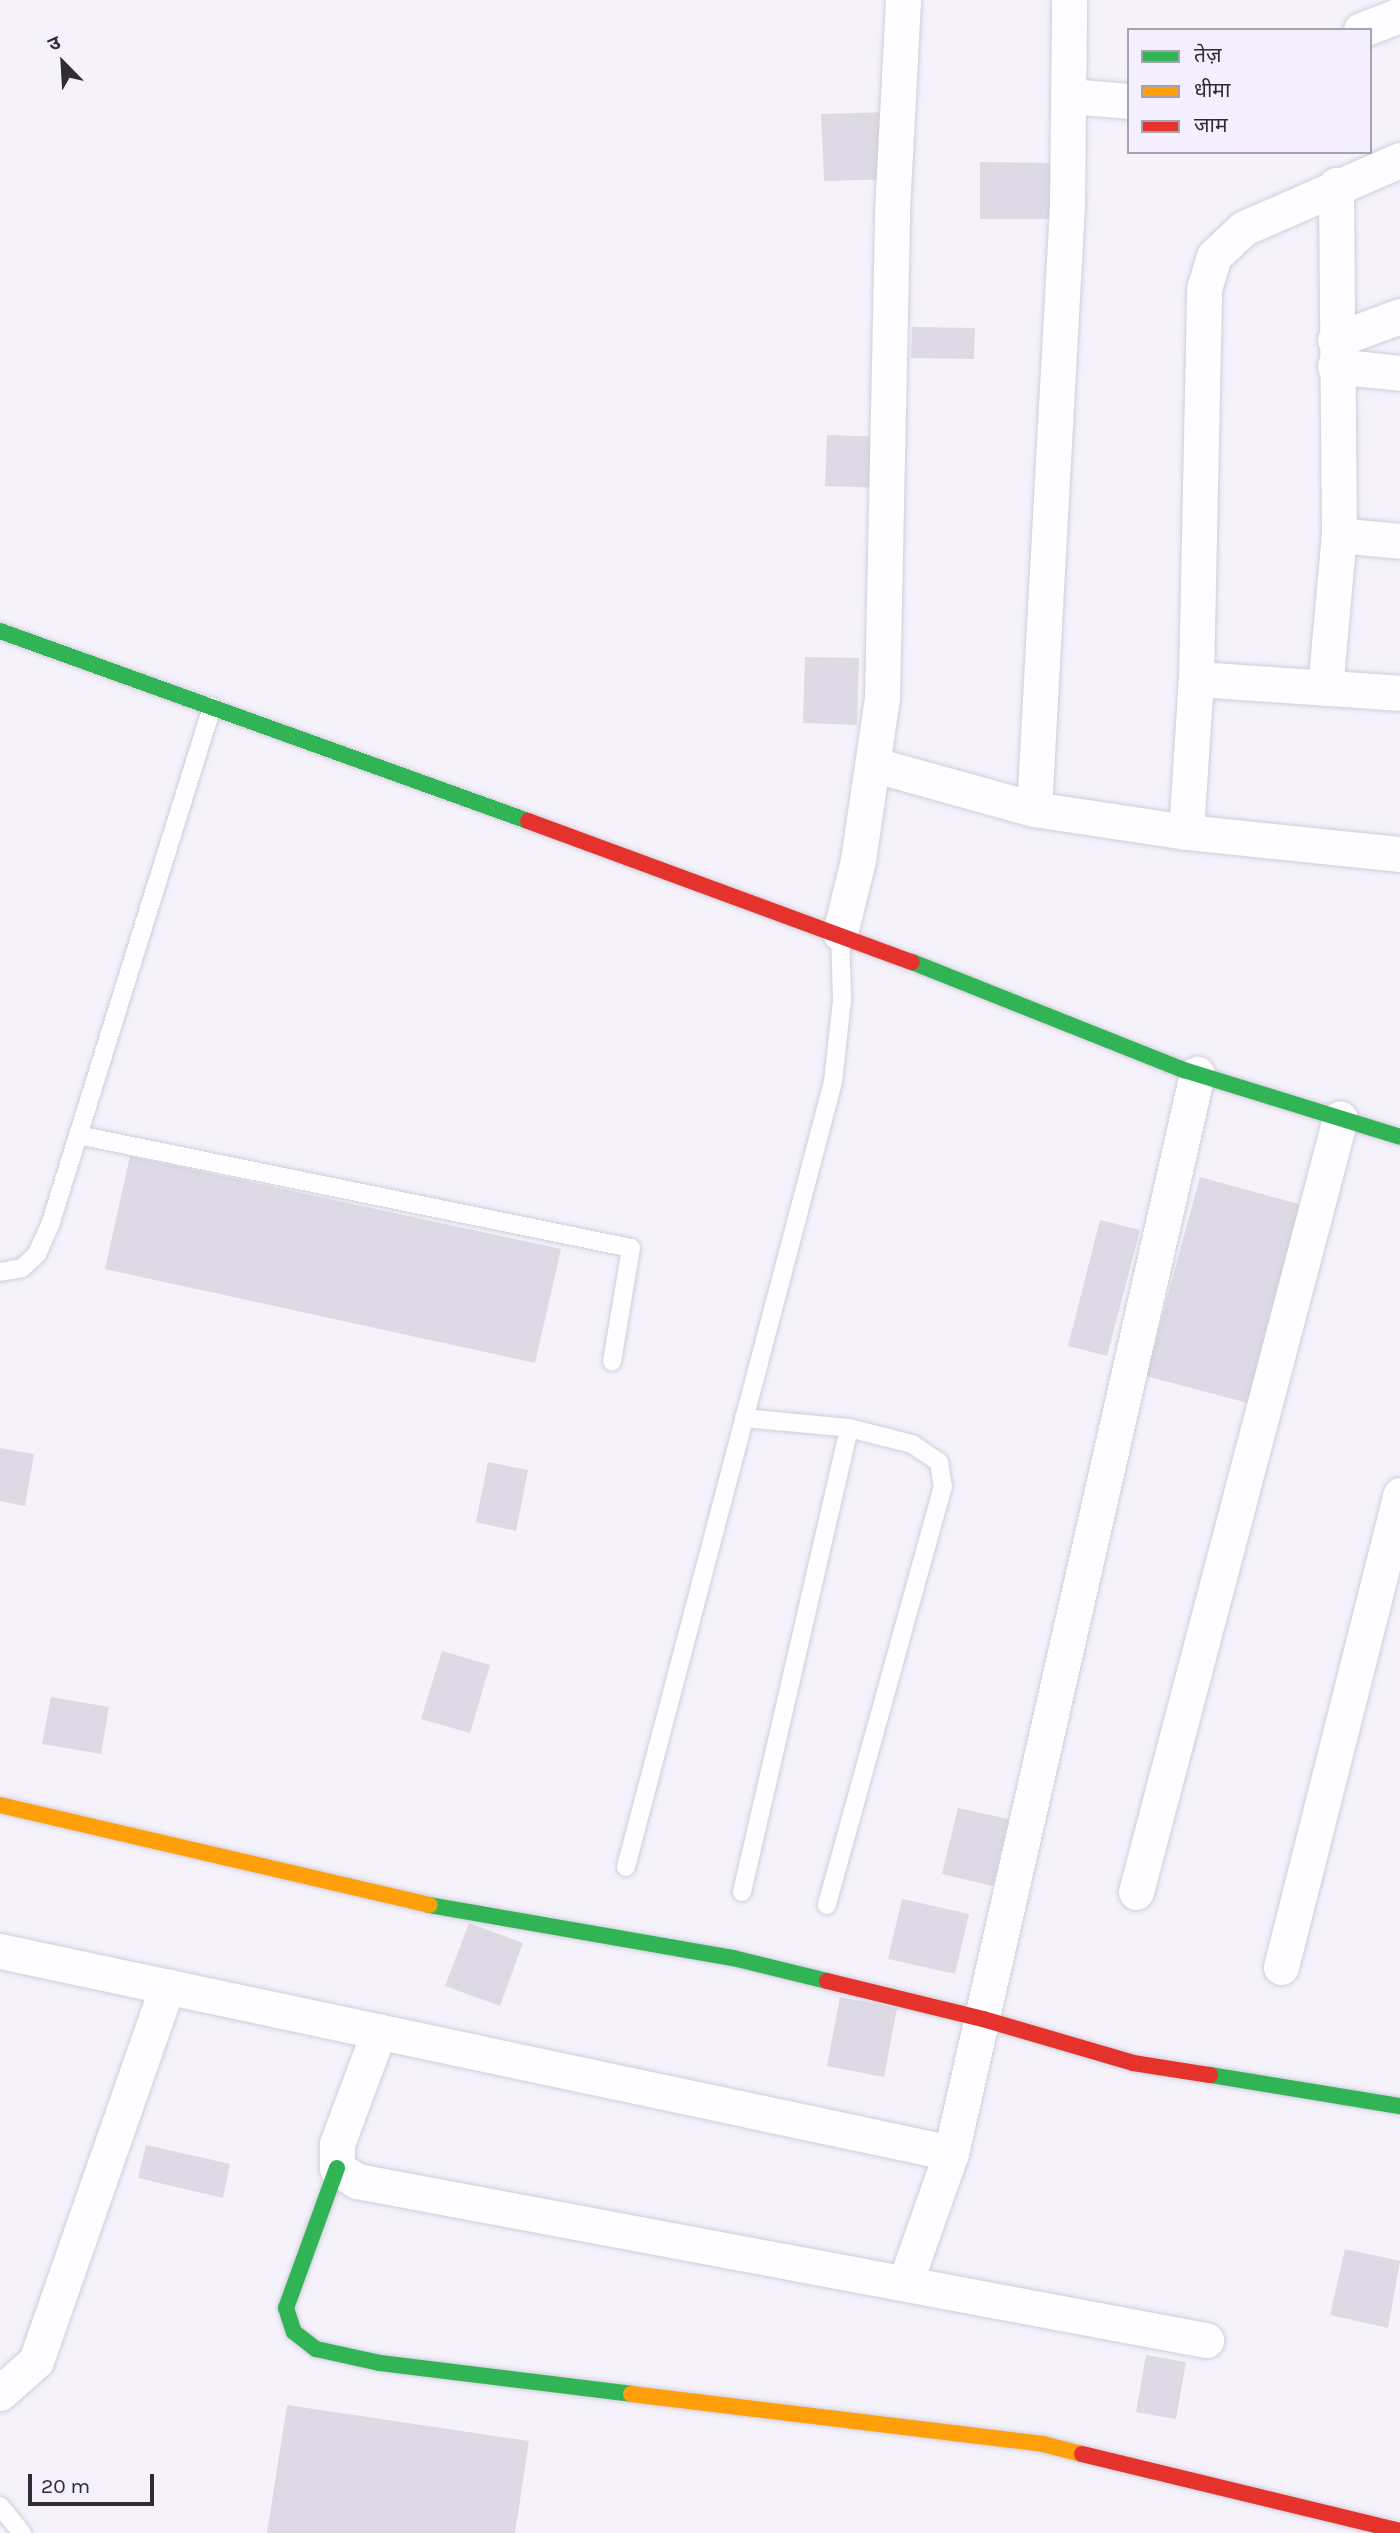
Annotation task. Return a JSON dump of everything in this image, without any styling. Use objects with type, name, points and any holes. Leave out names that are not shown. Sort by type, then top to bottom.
[{"type":"street","points":[[840,933],[875,765],[882,697],[892,211],[903,0]]},
{"type":"street","points":[[1034,809],[1067,206],[1069,0]]},
{"type":"street","points":[[1366,28],[1400,15]]},
{"type":"street","points":[[1068,96],[1127,102]]},
{"type":"street","points":[[1186,832],[1195,679],[1207,278],[1213,256],[1244,228],[1336,185],[1400,160]]},
{"type":"street","points":[[1325,688],[1339,535],[1335,353],[1336,185]]},
{"type":"street","points":[[1335,353],[1400,316]]},
{"type":"street","points":[[1335,353],[1400,373]]},
{"type":"street","points":[[1339,535],[1400,541]]},
{"type":"street","points":[[0,631],[840,933],[1197,1074],[1400,1137]]},
{"type":"street","points":[[1195,679],[1400,693]]},
{"type":"street","points":[[875,765],[1034,809],[1186,832],[1400,854]]},
{"type":"street","points":[[905,2283],[951,2153],[1197,1074]]},
{"type":"street","points":[[1136,1892],[1340,1118]]},
{"type":"street","points":[[1281,1967],[1400,1495]]},
{"type":"street","points":[[0,1805],[430,1905],[733,1958],[982,2019],[1133,2063],[1400,2106]]},
{"type":"street","points":[[0,1951],[951,2153]]},
{"type":"street","points":[[0,2393],[36,2361],[167,1986]]},
{"type":"street","points":[[379,2031],[337,2144],[337,2168],[286,2308],[294,2332],[316,2349],[380,2363],[1043,2444],[1400,2531]]},
{"type":"street","points":[[337,2168],[357,2181],[1206,2340]]},
{"type":"lane","points":[[0,1272],[22,1268],[37,1254],[78,1135],[212,707]]},
{"type":"lane","points":[[626,1867],[833,1082],[842,1000],[840,933]]},
{"type":"lane","points":[[78,1135],[631,1248],[612,1361]]},
{"type":"lane","points":[[744,1419],[849,1428],[912,1444],[939,1462],[943,1486],[827,1905]]},
{"type":"lane","points":[[742,1892],[849,1428]]},
{"type":"lane","points":[[0,2506],[22,2533]]},
{"type":"building","points":[[892,112],[894,179],[824,181],[821,114]]},
{"type":"building","points":[[980,162],[1050,163],[1050,219],[980,219]]},
{"type":"building","points":[[912,327],[975,328],[974,359],[911,358]]},
{"type":"building","points":[[827,435],[887,437],[885,488],[825,486]]},
{"type":"building","points":[[805,657],[859,658],[857,725],[803,723]]},
{"type":"building","points":[[130,1156],[561,1249],[535,1363],[105,1269]]},
{"type":"building","points":[[1200,1177],[1302,1205],[1248,1403],[1146,1376]]},
{"type":"building","points":[[1100,1220],[1140,1230],[1107,1356],[1068,1346]]},
{"type":"building","points":[[0,1448],[34,1454],[25,1506],[0,1501]]},
{"type":"building","points":[[488,1462],[528,1470],[516,1531],[476,1522]]},
{"type":"building","points":[[442,1651],[490,1665],[470,1733],[421,1719]]},
{"type":"building","points":[[51,1697],[109,1707],[101,1754],[42,1744]]},
{"type":"building","points":[[958,1808],[1009,1819],[993,1886],[942,1874]]},
{"type":"building","points":[[902,1899],[969,1914],[955,1974],[888,1959]]},
{"type":"building","points":[[469,1923],[523,1943],[500,2006],[445,1986]]},
{"type":"building","points":[[840,1997],[897,2008],[884,2077],[827,2066]]},
{"type":"building","points":[[146,2145],[230,2164],[223,2198],[138,2178]]},
{"type":"building","points":[[1345,2249],[1400,2261],[1388,2328],[1330,2315]]},
{"type":"building","points":[[1146,2355],[1186,2362],[1176,2419],[1136,2412]]},
{"type":"building","points":[[287,2405],[529,2441],[515,2533],[267,2533]]},
{"type":"traffic: fast","points":[[0,631],[528,821]]},
{"type":"traffic: fast","points":[[912,962],[1184,1070],[1400,1137]]},
{"type":"traffic: fast","points":[[429,1905],[733,1958],[827,1981]]},
{"type":"traffic: fast","points":[[1210,2075],[1400,2106]]},
{"type":"traffic: fast","points":[[337,2168],[286,2308],[294,2332],[316,2349],[380,2363],[631,2394]]},
{"type":"traffic: slow","points":[[0,1805],[429,1905]]},
{"type":"traffic: slow","points":[[631,2394],[1043,2444],[1082,2454]]},
{"type":"traffic: jam","points":[[528,821],[912,962]]},
{"type":"traffic: jam","points":[[827,1981],[983,2019],[1133,2063],[1210,2075]]},
{"type":"traffic: jam","points":[[1082,2454],[1400,2531]]}]
